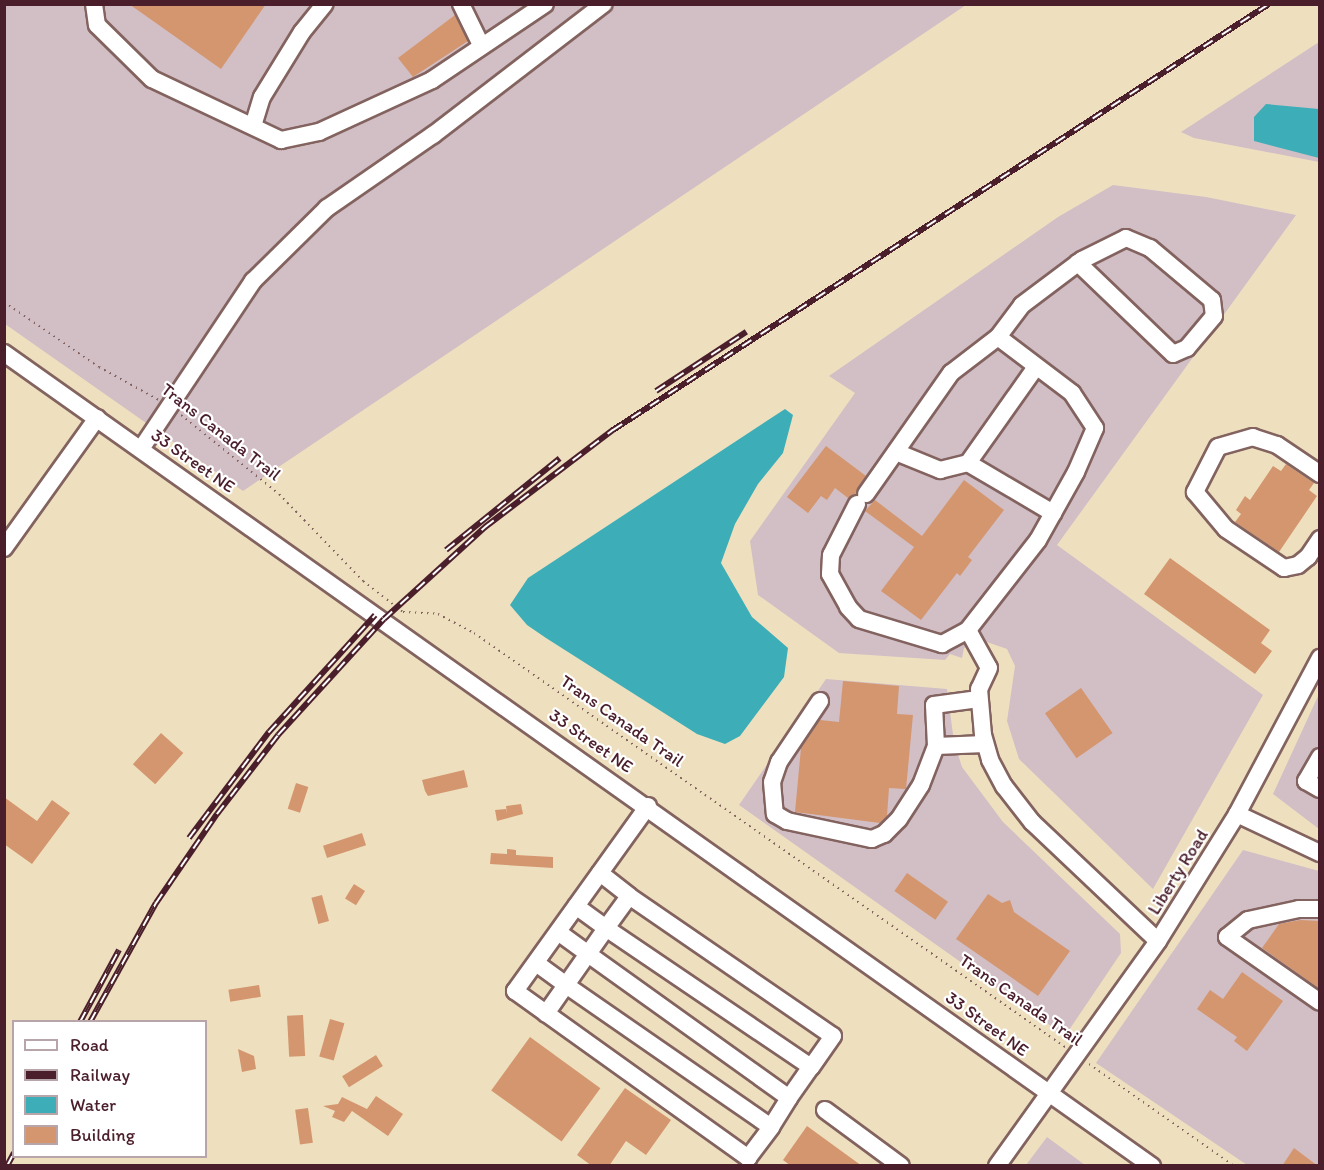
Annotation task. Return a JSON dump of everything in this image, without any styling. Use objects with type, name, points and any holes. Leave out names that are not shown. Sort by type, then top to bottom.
[{"type":"street","points":[[94,4],[98,25],[152,79],[281,140],[319,132],[432,80],[545,4]]},
{"type":"street","points":[[253,126],[262,97],[302,32],[325,4]]},
{"type":"street","points":[[461,4],[481,45]]},
{"type":"street","points":[[141,449],[253,281],[327,208],[433,135],[604,4]]},
{"type":"street","points":[[998,338],[1072,393],[1095,428],[1053,513],[1038,540],[968,630],[942,644],[859,619],[848,607],[830,574],[831,555],[861,499],[951,373],[998,338],[1022,305],[1078,263],[1126,238],[1150,248],[1212,300],[1214,316],[1187,348],[1173,354],[1078,263]]},
{"type":"street","name":"33 Street NE","points":[[4,353],[648,806],[1152,1166]]},
{"type":"street","points":[[896,452],[940,470],[968,463],[1036,367]]},
{"type":"street","points":[[4,548],[97,418]]},
{"type":"street","points":[[1320,474],[1277,445],[1252,437],[1218,447],[1195,492],[1226,529],[1284,568],[1314,562],[1320,538]]},
{"type":"street","points":[[968,463],[1053,513]]},
{"type":"street","points":[[968,630],[989,668],[979,699],[985,744],[1004,786],[1032,822],[1158,941]]},
{"type":"street","name":"Liberty Road","points":[[997,1166],[1158,941],[1237,814],[1318,666]]},
{"type":"street","points":[[820,701],[779,762],[772,782],[776,814],[787,821],[872,839],[884,834],[921,784],[936,746],[934,705],[979,699]]},
{"type":"street","points":[[936,746],[985,744]]},
{"type":"street","points":[[1320,757],[1306,781],[1320,789]]},
{"type":"street","points":[[600,873],[629,896],[833,1036],[748,1158],[515,991],[648,806]]},
{"type":"street","points":[[1237,814],[1317,848]]},
{"type":"street","points":[[546,1014],[629,896]]},
{"type":"street","points":[[576,906],[811,1067]]},
{"type":"street","points":[[1320,909],[1299,909],[1248,920],[1227,937],[1320,1002]]},
{"type":"street","points":[[558,932],[789,1098]]},
{"type":"street","points":[[536,963],[771,1127]]},
{"type":"street","points":[[825,1110],[901,1166]]},
{"type":"path","name":"Trans Canada Trail","points":[[4,302],[99,367],[170,407],[267,483],[363,581],[403,612],[438,614],[474,633],[1234,1166]]},
{"type":"shaded area","points":[[5,5],[966,5],[243,491],[5,324]]},
{"type":"shaded area","points":[[1319,42],[1319,162],[1194,138],[1181,132]]},
{"type":"shaded area","points":[[1113,185],[1206,197],[1296,215],[1057,545],[1263,695],[1153,889],[1019,759],[1007,721],[1015,666],[1007,649],[978,639],[964,648],[962,658],[950,654],[945,660],[839,653],[758,595],[750,541],[855,393],[829,376],[1058,217]]},
{"type":"shaded area","points":[[826,679],[947,689],[954,742],[962,767],[1003,822],[1120,934],[1121,953],[1065,1036],[739,805]]},
{"type":"shaded area","points":[[1319,694],[1319,829],[1273,794]]},
{"type":"shaded area","points":[[1243,850],[1319,871],[1319,1165],[1247,1165],[1096,1063]]},
{"type":"shaded area","points":[[1047,1137],[1085,1165],[1026,1165]]},
{"type":"water","points":[[1266,104],[1319,109],[1319,158],[1254,141],[1254,117]]},
{"type":"water","points":[[785,409],[793,415],[783,453],[758,484],[735,524],[721,563],[752,617],[788,648],[784,677],[740,736],[725,744],[697,734],[546,638],[527,625],[510,605],[528,578]]},
{"type":"building","points":[[129,4],[266,4],[221,69]]},
{"type":"building","points":[[455,15],[468,41],[413,77],[398,58]]},
{"type":"building","points":[[826,446],[866,476],[856,494],[848,498],[835,488],[827,500],[821,496],[808,513],[787,497]]},
{"type":"building","points":[[1286,464],[1314,483],[1309,490],[1317,496],[1279,552],[1235,522],[1241,514],[1236,510],[1245,496],[1250,500],[1273,466],[1281,471]]},
{"type":"building","points":[[964,480],[1004,510],[968,557],[972,560],[960,576],[957,573],[921,620],[881,591],[914,547],[865,511],[875,500],[922,536]]},
{"type":"building","points":[[1170,558],[1270,630],[1261,643],[1272,651],[1255,674],[1144,594]]},
{"type":"building","points":[[843,681],[899,686],[897,714],[913,715],[906,789],[889,788],[887,816],[880,823],[795,812],[801,748],[820,720],[839,722]]},
{"type":"building","points":[[1081,688],[1113,733],[1077,758],[1045,713]]},
{"type":"building","points":[[161,733],[183,753],[155,784],[133,764]]},
{"type":"building","points":[[464,770],[468,787],[428,796],[422,780]]},
{"type":"building","points":[[296,783],[308,787],[300,813],[288,809]]},
{"type":"building","points":[[4,797],[37,821],[52,800],[70,813],[32,864],[4,844]]},
{"type":"building","points":[[521,804],[523,814],[497,821],[495,810],[506,809],[507,814],[506,806]]},
{"type":"building","points":[[362,833],[366,845],[327,858],[323,846]]},
{"type":"building","points":[[507,849],[516,850],[516,855],[553,857],[553,868],[490,864],[491,853],[507,854]]},
{"type":"building","points":[[907,873],[948,902],[935,920],[894,891]]},
{"type":"building","points":[[354,884],[365,891],[356,905],[345,898]]},
{"type":"building","points":[[988,894],[1002,903],[1010,900],[1014,912],[1070,951],[1038,996],[956,939]]},
{"type":"building","points":[[322,895],[329,921],[318,924],[311,898]]},
{"type":"building","points":[[1300,920],[1320,921],[1320,989],[1262,948],[1279,924]]},
{"type":"building","points":[[1242,972],[1283,1001],[1247,1051],[1234,1041],[1237,1037],[1197,1009],[1210,990],[1223,999]]},
{"type":"building","points":[[259,985],[261,997],[230,1002],[228,990]]},
{"type":"building","points":[[303,1015],[305,1056],[289,1057],[287,1016]]},
{"type":"building","points":[[330,1019],[344,1023],[334,1061],[319,1056]]},
{"type":"building","points":[[530,1037],[600,1088],[562,1142],[491,1090]]},
{"type":"building","points":[[238,1049],[254,1056],[256,1069],[242,1072]]},
{"type":"building","points":[[376,1055],[383,1066],[349,1087],[342,1076]]},
{"type":"building","points":[[625,1088],[671,1120],[646,1155],[626,1141],[609,1166],[592,1166],[577,1155]]},
{"type":"building","points":[[376,1096],[403,1114],[388,1136],[352,1111],[344,1122],[332,1117],[335,1111],[323,1106],[338,1104],[342,1097],[367,1109]]},
{"type":"building","points":[[308,1108],[313,1143],[300,1144],[295,1110]]},
{"type":"building","points":[[807,1126],[862,1166],[791,1166],[783,1160]]},
{"type":"building","points":[[1294,1148],[1318,1166],[1282,1166]]},
{"type":"railway","points":[[91,1020],[156,903],[217,814],[278,735],[384,619],[485,527],[613,430],[1269,4]]},
{"type":"railway","points":[[656,391],[746,332]]},
{"type":"railway","points":[[446,550],[560,458]]},
{"type":"railway","points":[[189,838],[269,732],[375,615]]},
{"type":"railway","points":[[81,1020],[119,950]]},
{"type":"railway","points":[[7,1166],[12,1157]]}]
